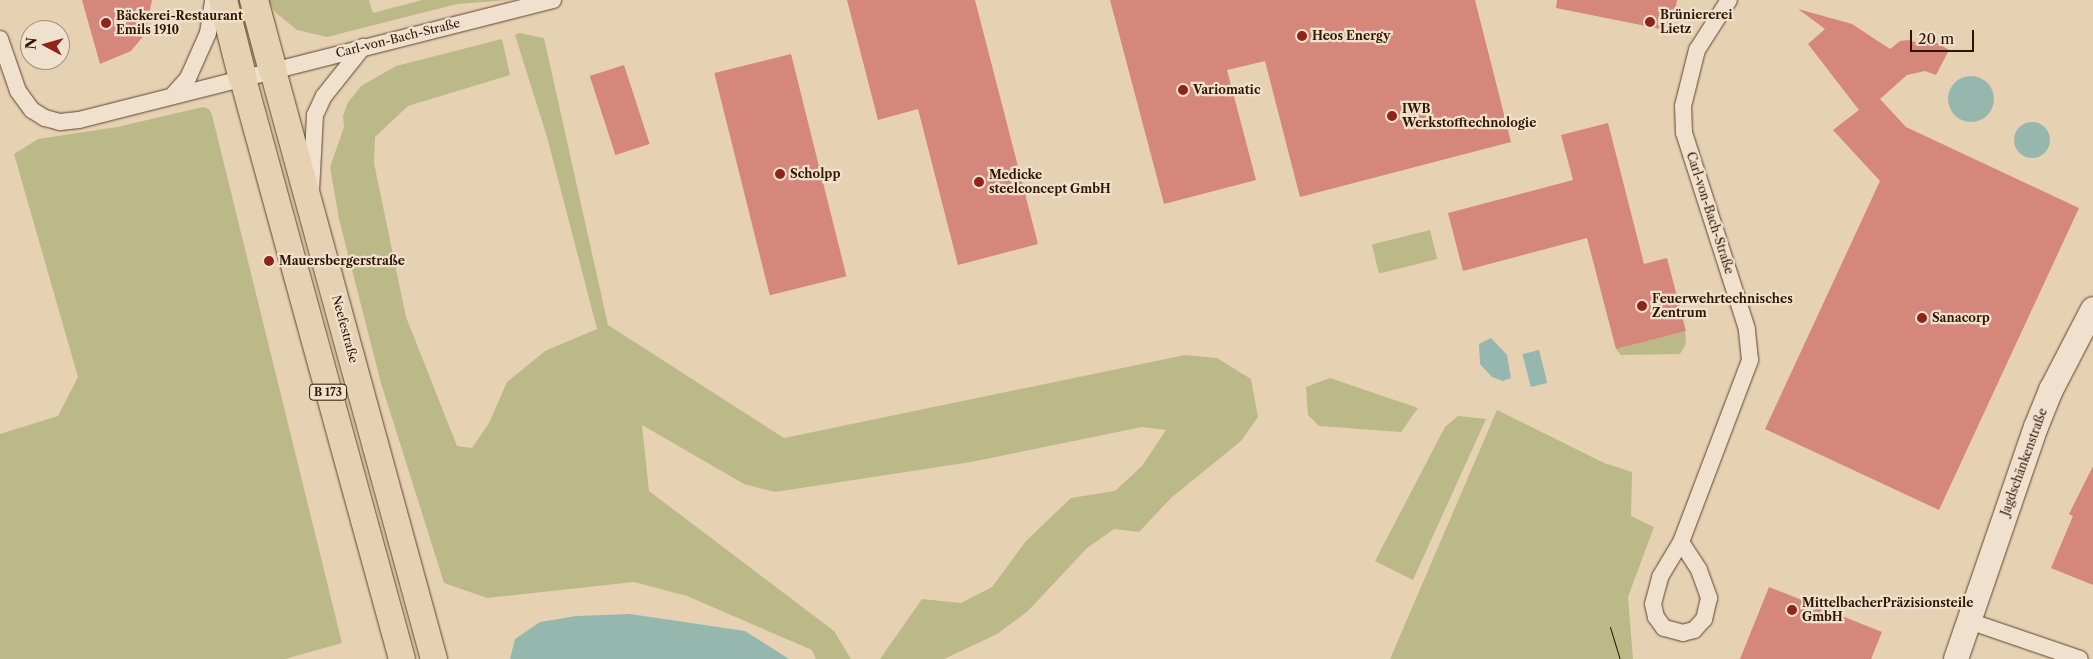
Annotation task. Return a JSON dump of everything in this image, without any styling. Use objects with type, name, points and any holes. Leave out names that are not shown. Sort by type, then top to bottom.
[{"type":"highway","name":"B 173","points":[[223,0],[243,79]]},
{"type":"highway","name":"Neefestraße","points":[[254,0],[272,71]]},
{"type":"main road","name":"Neefestraße","points":[[272,71],[310,202],[434,659]]},
{"type":"main road","name":"B 173","points":[[243,79],[402,659]]},
{"type":"main road","name":"Jagdschänkenstraße","points":[[1956,659],[2036,427],[2051,390],[2093,309]]},
{"type":"street","points":[[172,96],[188,78],[208,34],[213,0]]},
{"type":"street","name":"Carl-von-Bach-Straße","points":[[243,79],[553,0]]},
{"type":"street","name":"Carl-von-Bach-Straße","points":[[1681,542],[1699,570],[1709,598],[1704,619],[1694,630],[1682,633],[1664,628],[1656,617],[1653,604],[1660,577],[1681,542],[1750,360],[1747,329],[1684,133],[1683,106],[1697,50],[1729,0]]},
{"type":"street","points":[[0,39],[7,69],[18,91],[32,110],[45,118],[60,122],[79,120],[243,79]]},
{"type":"street","points":[[310,202],[315,115],[333,84],[363,47]]},
{"type":"street","points":[[1969,621],[2080,659]]},
{"type":"shaded area","points":[[268,0],[369,0],[373,13],[422,0],[510,0],[457,4],[327,37],[297,30],[275,12]]},
{"type":"shaded area","points":[[519,33],[544,38],[608,325],[784,438],[1185,355],[1217,358],[1251,379],[1258,417],[1241,441],[1171,498],[1139,532],[1114,529],[1087,548],[1028,611],[997,634],[944,659],[880,659],[922,599],[961,603],[992,587],[1026,541],[1071,498],[1115,491],[1142,466],[1166,430],[1142,427],[971,462],[775,492],[744,484],[642,425],[649,491],[834,631],[851,659],[816,659],[812,650],[687,596],[634,582],[487,598],[444,583],[381,383],[339,219],[330,167],[344,127],[343,116],[347,104],[361,86],[396,66],[502,39],[510,75],[408,106],[375,137],[374,163],[406,317],[457,446],[472,448],[489,423],[507,382],[545,351],[597,329],[547,137],[515,35]]},
{"type":"shaded area","points":[[203,107],[209,109],[212,115],[342,643],[285,659],[0,659],[0,434],[58,416],[78,377],[14,154],[38,139],[117,127]]},
{"type":"shaded area","points":[[1430,230],[1437,259],[1379,274],[1372,245]]},
{"type":"shaded area","points":[[1685,331],[1686,344],[1680,354],[1621,355],[1616,349]]},
{"type":"shaded area","points":[[1330,378],[1418,408],[1401,432],[1319,426],[1308,415],[1306,387]]},
{"type":"shaded area","points":[[1497,410],[1604,463],[1632,472],[1631,516],[1654,527],[1628,597],[1633,659],[1390,659]]},
{"type":"shaded area","points":[[1458,416],[1486,419],[1413,580],[1375,561],[1445,427]]},
{"type":"water","points":[[1966,76],[1976,76],[1990,86],[1994,99],[1990,112],[1984,118],[1976,122],[1966,122],[1952,112],[1948,104],[1948,94],[1958,80]]},
{"type":"water","points":[[2032,122],[2039,123],[2045,127],[2049,133],[2049,147],[2045,153],[2039,157],[2032,158],[2025,157],[2019,153],[2015,147],[2014,140],[2015,133],[2019,127],[2025,123]]},
{"type":"water","points":[[1491,338],[1507,355],[1511,378],[1503,381],[1492,377],[1480,364],[1479,344]]},
{"type":"water","points":[[1539,350],[1547,383],[1531,387],[1523,354]]},
{"type":"water","points":[[630,614],[745,631],[789,659],[510,659],[515,639],[540,622],[576,616]]},
{"type":"building","points":[[82,0],[152,0],[145,34],[131,51],[100,64]]},
{"type":"building","name":"Medicke steelconcept GmbH","points":[[847,0],[975,0],[1038,244],[958,265],[918,109],[878,120]]},
{"type":"building","points":[[1110,0],[1475,0],[1511,142],[1300,197],[1265,61],[1227,70],[1256,180],[1164,204]]},
{"type":"building","name":"Brüniererei Lietz","points":[[1557,0],[1677,0],[1671,31],[1556,8]]},
{"type":"building","name":"Sanacorp","points":[[1798,9],[1852,24],[1890,49],[1900,41],[1908,40],[1922,44],[1927,37],[1949,50],[1936,75],[1925,71],[1907,75],[1880,99],[1906,127],[2079,208],[1939,510],[1765,429],[1880,181],[1833,130],[1859,110],[1808,44],[1825,29]]},
{"type":"building","name":"Scholpp","points":[[791,54],[846,276],[770,295],[714,73]]},
{"type":"building","points":[[624,65],[650,144],[615,155],[590,76]]},
{"type":"building","points":[[1608,123],[1644,264],[1667,258],[1686,331],[1616,349],[1587,238],[1463,271],[1448,213],[1573,180],[1561,135]]},
{"type":"building","points":[[2093,466],[2093,585],[2051,568],[2073,516],[2069,514]]},
{"type":"building","name":"MittelbacherPräzisionsteile GmbH","points":[[1769,587],[1882,632],[1871,659],[1740,659]]},
{"type":"tram line","points":[[1610,627],[1620,659]]},
{"type":"place","name":"Brüniererei Lietz","points":[[1650,22]]},
{"type":"place","name":"Bäckerei-Restaurant Emils 1910","points":[[106,23]]},
{"type":"place","name":"Heos Energy","points":[[1302,36]]},
{"type":"place","name":"Variomatic","points":[[1183,90]]},
{"type":"place","name":"IWB Werkstofftechnologie","points":[[1392,116]]},
{"type":"place","name":"Scholpp","points":[[780,174]]},
{"type":"place","name":"Medicke steelconcept GmbH","points":[[979,182]]},
{"type":"place","name":"Mauersbergerstraße","points":[[269,261]]},
{"type":"place","name":"Feuerwehrtechnisches Zentrum","points":[[1642,306]]},
{"type":"place","name":"Sanacorp","points":[[1922,318]]},
{"type":"place","name":"MittelbacherPräzisionsteile GmbH","points":[[1792,610]]}]
